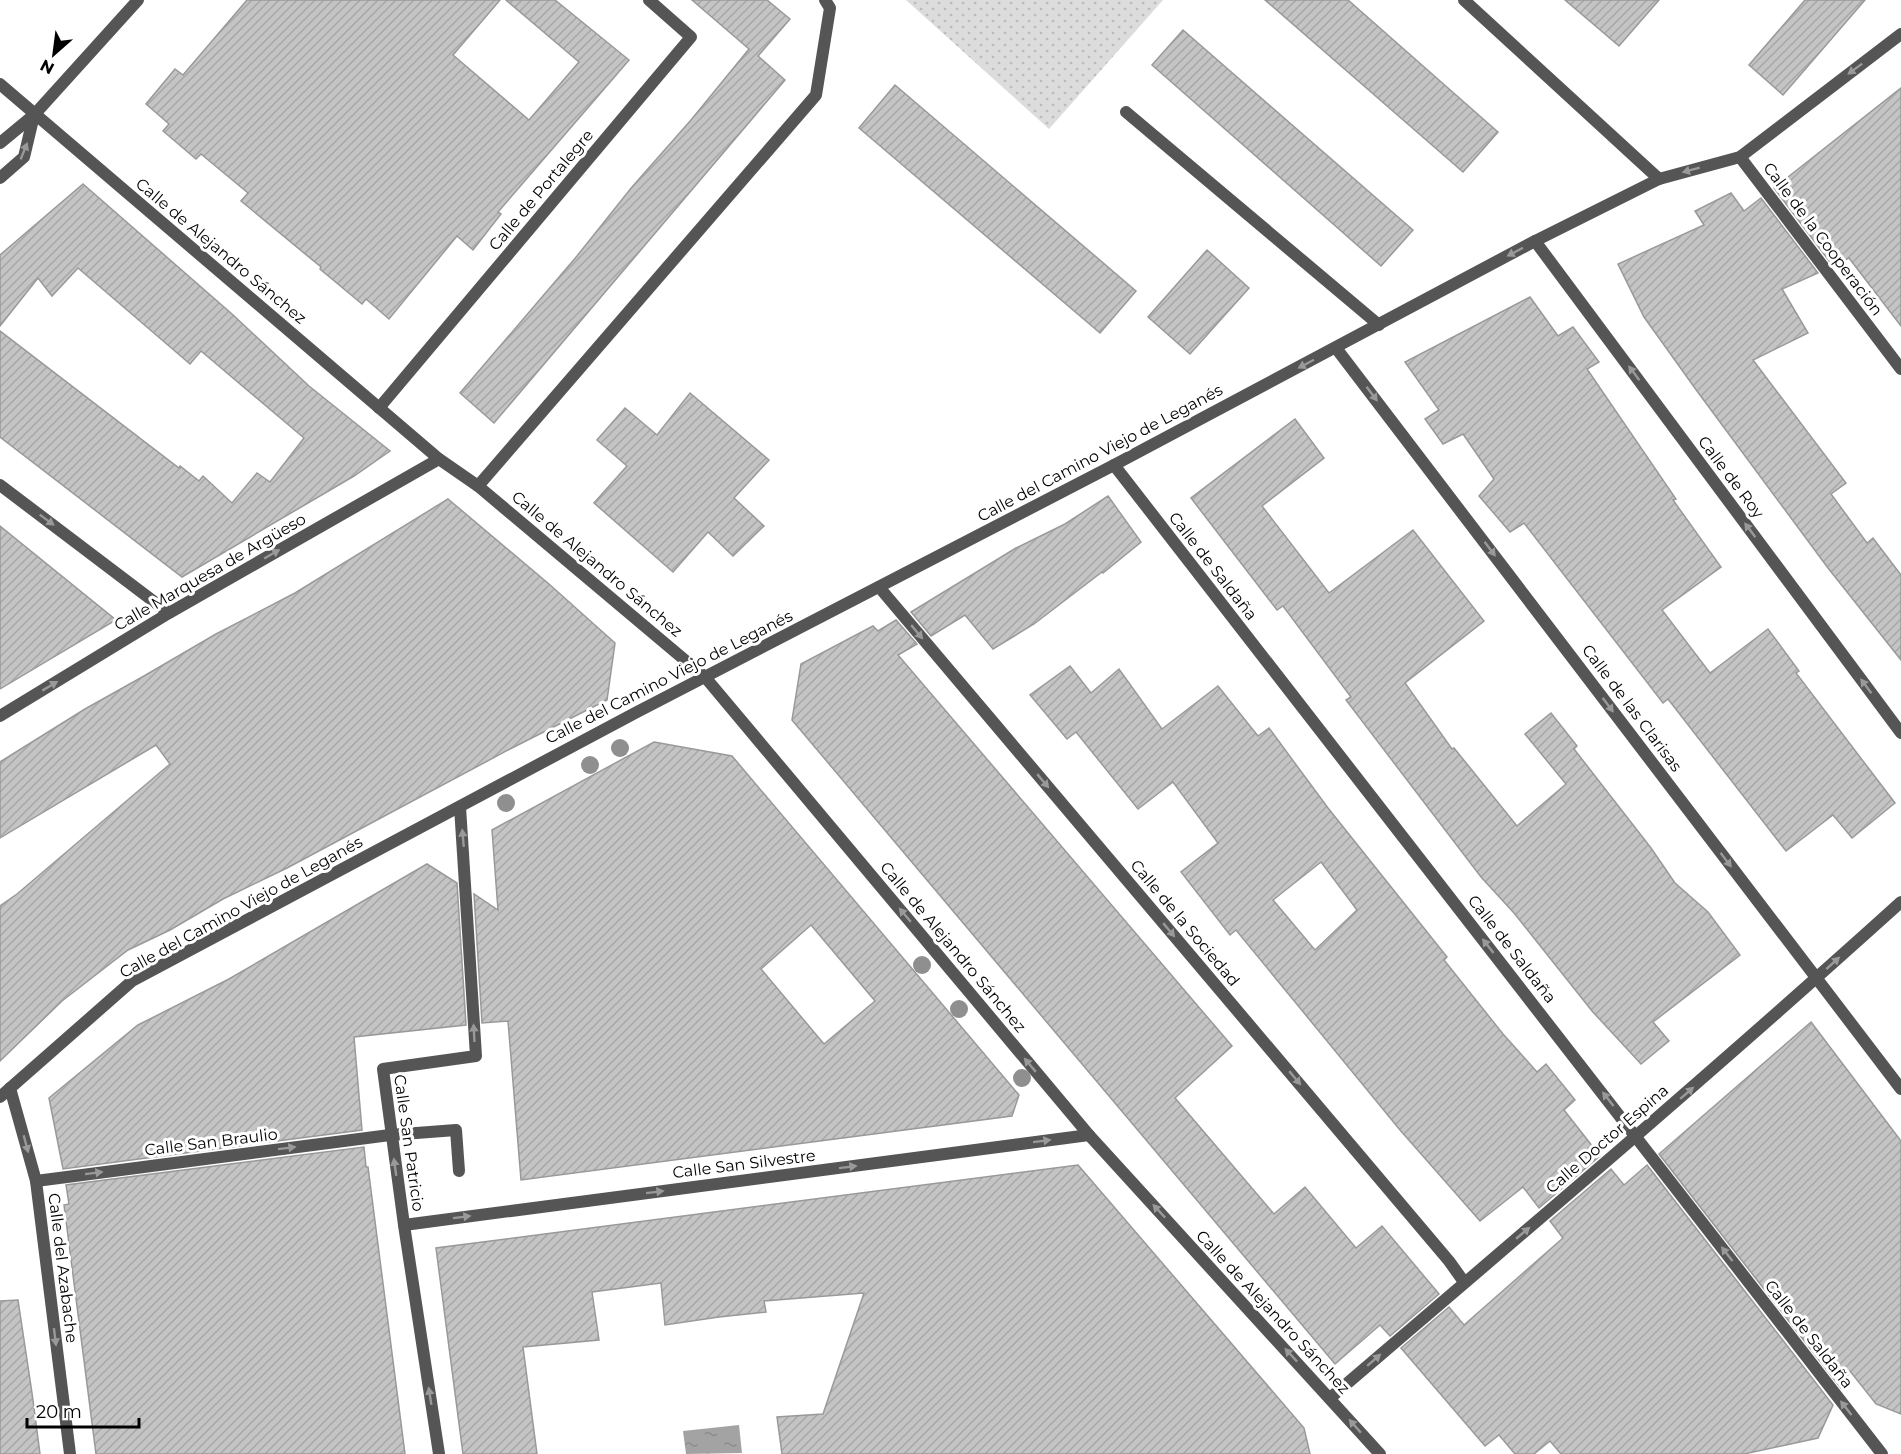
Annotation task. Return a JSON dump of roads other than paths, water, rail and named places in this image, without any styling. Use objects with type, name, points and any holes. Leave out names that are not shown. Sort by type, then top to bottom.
[{"type":"street","points":[[0,143],[34,115],[138,0]]},
{"type":"street","name":"Calle de Portalegre","points":[[380,408],[691,37],[649,0]]},
{"type":"street","points":[[478,486],[816,95],[830,9],[825,0]]},
{"type":"street","points":[[1464,0],[1659,179]]},
{"type":"street","name":"Calle del Camino Viejo de Leganés","points":[[0,1097],[132,981],[505,782],[1114,465],[1535,241],[1659,179],[1740,157],[1901,34]]},
{"type":"street","name":"Calle de Alejandro Sánchez","points":[[0,84],[439,459],[478,486],[705,677],[1089,1135],[1380,1454]]},
{"type":"street","points":[[1126,112],[1379,325]]},
{"type":"street","points":[[0,178],[24,157],[34,115]]},
{"type":"street","name":"Calle de la Cooperación","points":[[1740,157],[1901,369]]},
{"type":"street","name":"Calle de Roy","points":[[1535,241],[1901,733]]},
{"type":"street","name":"Calle de las Clarisas","points":[[1336,348],[1901,1089]]},
{"type":"street","name":"Calle Marquesa de Argüeso","points":[[0,716],[169,613],[439,459]]},
{"type":"street","name":"Calle de Saldaña","points":[[1114,465],[1882,1454]]},
{"type":"street","points":[[0,485],[169,613]]},
{"type":"street","name":"Calle de la Sociedad","points":[[879,587],[1449,1261],[1464,1282]]},
{"type":"street","name":"Calle San Patricio","points":[[439,1454],[390,1135],[383,1069],[476,1056],[460,807]]},
{"type":"street","name":"Calle Doctor Espina","points":[[1330,1398],[1637,1137],[1901,902]]},
{"type":"street","name":"Calle del Azabache","points":[[10,1088],[36,1181],[69,1454]]},
{"type":"street","name":"Calle San Braulio","points":[[36,1181],[390,1135],[456,1130],[459,1171]]},
{"type":"street","name":"Calle San Silvestre","points":[[404,1225],[1089,1135]]},
{"type":"water","points":[[739,1425],[742,1453],[686,1454],[683,1431]]}]
